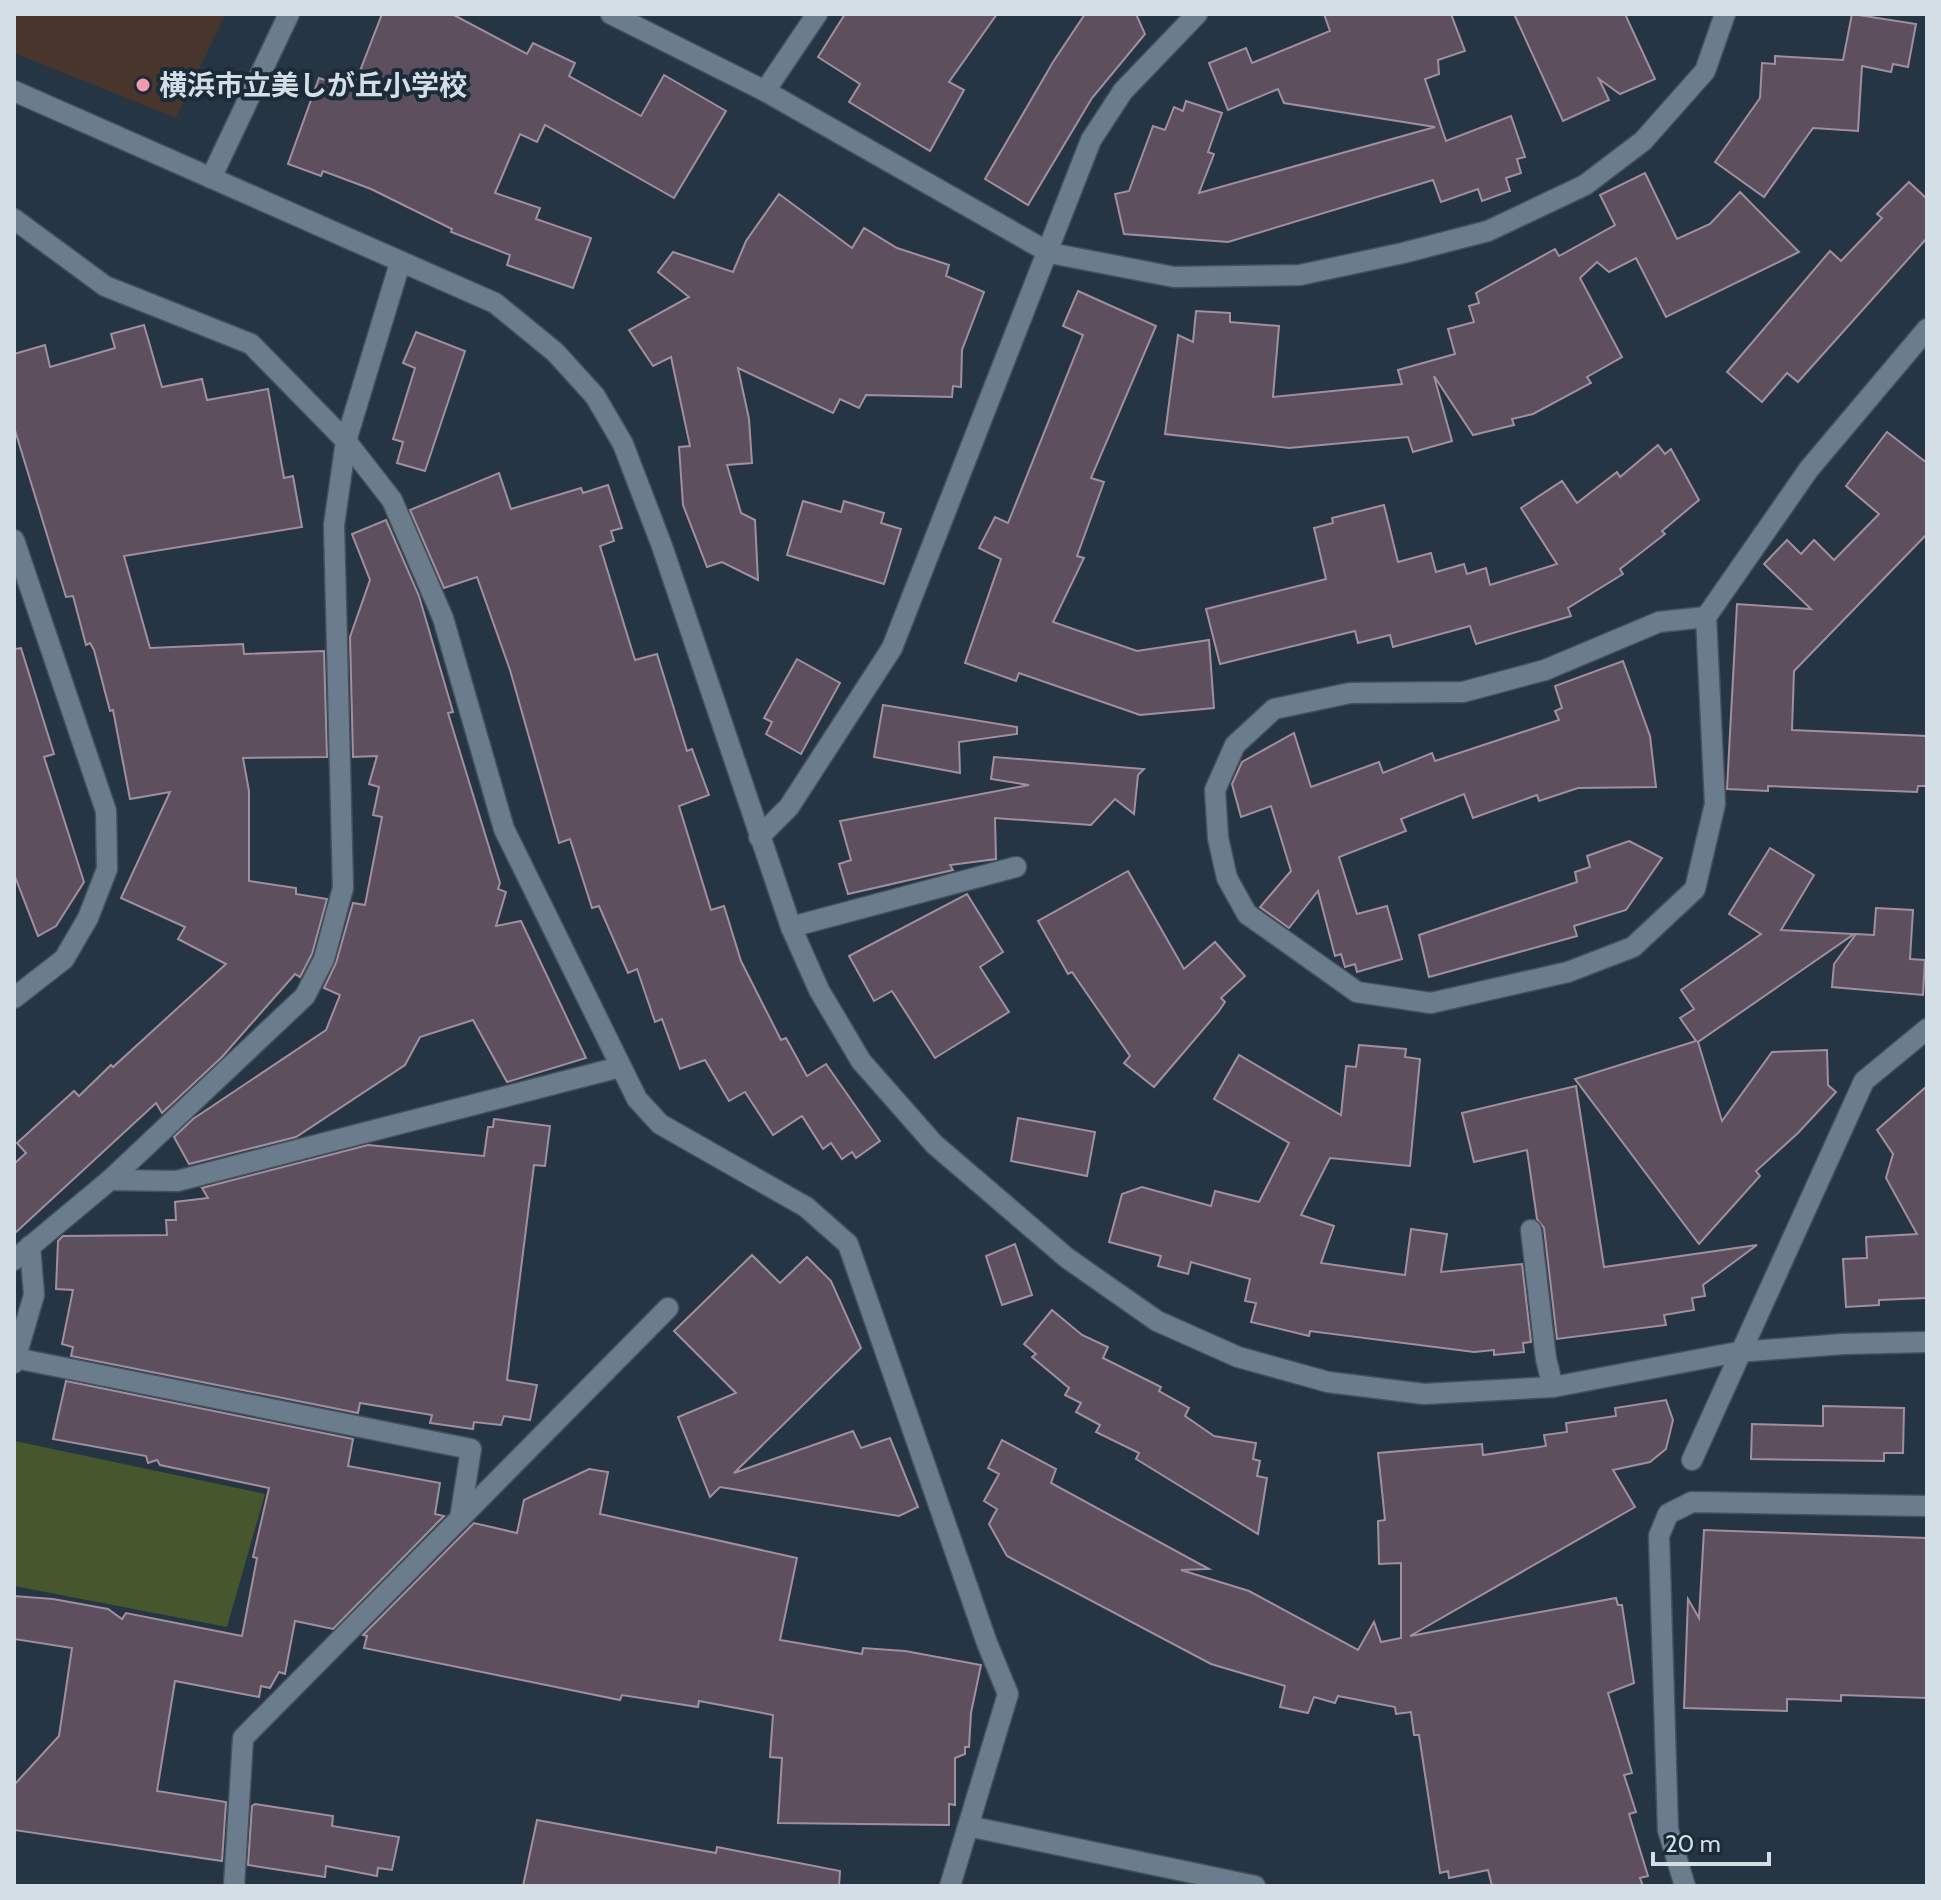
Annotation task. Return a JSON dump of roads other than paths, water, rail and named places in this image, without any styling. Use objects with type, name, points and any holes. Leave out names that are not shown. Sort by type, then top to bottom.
[{"type":"street","points":[[211,178],[289,14]]},
{"type":"street","points":[[611,14],[765,91],[1050,253],[1174,277],[1300,275],[1488,231],[1585,185],[1643,141],[1705,71],[1725,14]]},
{"type":"street","points":[[765,91],[817,14]]},
{"type":"street","points":[[759,837],[789,807],[892,648],[1050,253],[1091,140],[1123,91],[1197,14]]},
{"type":"street","points":[[14,91],[495,303],[555,352],[595,396],[623,444],[662,546],[791,927],[819,990],[861,1061],[934,1144],[1067,1258],[1157,1321],[1238,1357],[1328,1382],[1424,1394],[1553,1387],[1738,1352],[1927,1342]]},
{"type":"street","points":[[14,219],[105,286],[251,344],[346,441],[392,500],[398,513],[443,618],[504,829],[637,1099],[660,1124],[806,1207],[848,1244],[987,1643],[1008,1694],[950,1886]]},
{"type":"street","points":[[14,1260],[110,1180],[305,996],[324,959],[343,888],[334,525],[346,441],[400,263]]},
{"type":"street","points":[[1706,617],[1659,622],[1545,670],[1463,692],[1350,693],[1274,709],[1235,745],[1215,790],[1218,838],[1227,878],[1247,914],[1357,992],[1431,1003],[1568,972],[1633,947],[1695,889],[1715,804],[1706,617],[1809,469],[1927,329]]},
{"type":"street","points":[[14,540],[23,596],[106,811],[107,869],[88,918],[64,959],[14,998]]},
{"type":"street","points":[[791,927],[1016,867]]},
{"type":"street","points":[[1692,1460],[1738,1352],[1864,1081],[1927,1029]]},
{"type":"street","points":[[110,1180],[177,1181],[620,1067]]},
{"type":"street","points":[[1531,1230],[1546,1359],[1553,1387]]},
{"type":"street","points":[[30,1246],[34,1295],[15,1360],[471,1449],[460,1519]]},
{"type":"street","points":[[234,1886],[243,1738],[668,1308]]},
{"type":"street","points":[[1685,1886],[1668,1830],[1659,1536],[1668,1514],[1692,1502],[1927,1506]]},
{"type":"street","points":[[968,1826],[1255,1886]]},
{"type":"place","name":"横浜市立美しが丘小学校","points":[[143,85]]}]
